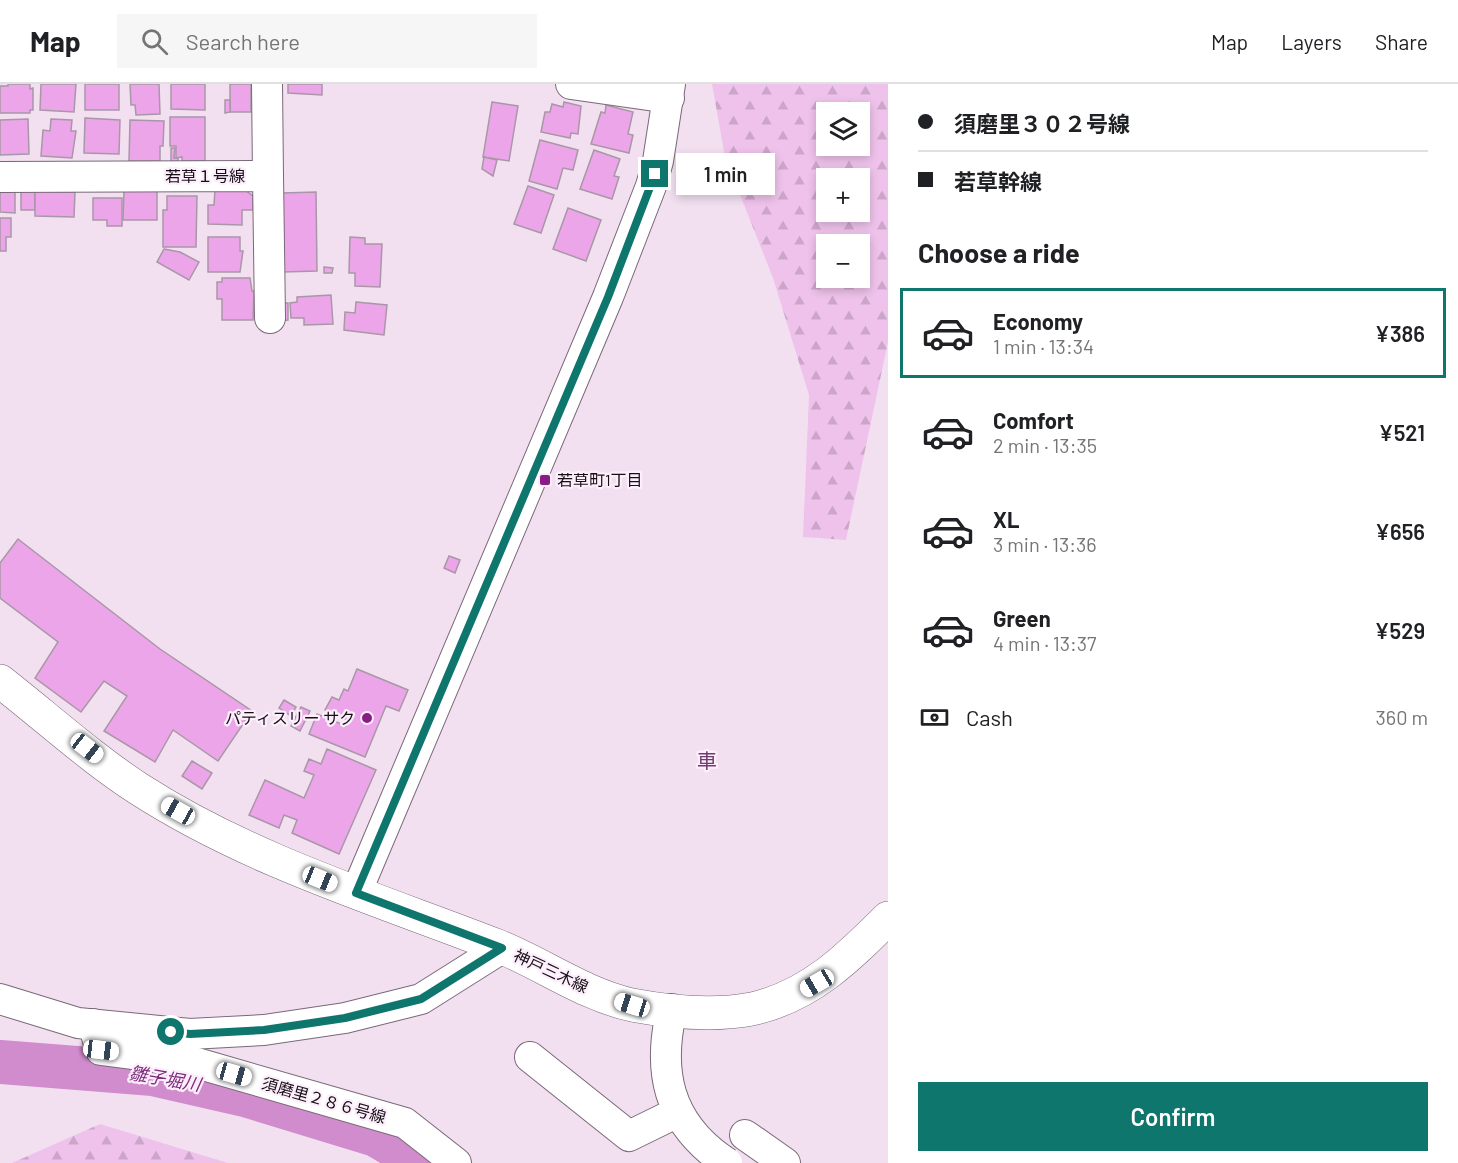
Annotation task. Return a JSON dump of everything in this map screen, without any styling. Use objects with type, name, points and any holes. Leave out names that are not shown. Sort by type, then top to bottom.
[{"type":"main road","name":"神戸三木線","points":[[0,681],[138,789],[217,833],[356,893],[502,948],[554,975],[632,1005],[712,1012],[752,1009],[799,993],[841,964],[888,918]]},
{"type":"street","points":[[267,84],[268,176]]},
{"type":"street","points":[[356,893],[651,186],[670,91],[571,84]]},
{"type":"street","name":"若草１号線","points":[[0,177],[268,176],[270,318]]},
{"type":"street","points":[[0,999],[78,1023],[190,1034],[264,1030],[345,1018],[421,999],[502,948]]},
{"type":"street","points":[[672,1009],[665,1055],[671,1097],[678,1112],[699,1143],[724,1161]]},
{"type":"street","name":"須磨里２８６号線","points":[[93,1024],[101,1050],[193,1062],[405,1123],[456,1163]]},
{"type":"street","points":[[531,1057],[629,1136],[678,1112]]},
{"type":"street","points":[[745,1135],[785,1163]]},
{"type":"green space","points":[[712,84],[888,84],[888,342],[846,540],[803,537],[809,395],[773,278],[725,157]]},
{"type":"green space","points":[[100,1124],[228,1163],[12,1163]]},
{"type":"building","points":[[8,84],[30,84],[30,89],[33,88],[33,110],[30,110],[30,113],[0,113],[0,86],[8,86]]},
{"type":"building","points":[[41,84],[76,84],[74,112],[40,110]]},
{"type":"building","points":[[85,84],[119,84],[119,110],[85,110]]},
{"type":"building","points":[[130,84],[159,84],[160,114],[136,115],[135,105],[131,105]]},
{"type":"building","points":[[171,84],[205,84],[205,110],[171,109]]},
{"type":"building","points":[[230,84],[251,84],[251,112],[230,112]]},
{"type":"building","points":[[288,84],[322,84],[322,95],[288,93]]},
{"type":"building","points":[[225,100],[230,100],[230,112],[225,113]]},
{"type":"building","points":[[492,102],[518,106],[509,161],[483,157]]},
{"type":"building","points":[[564,102],[581,106],[578,134],[571,133],[570,138],[541,132],[545,112],[550,112],[552,104],[563,107]]},
{"type":"building","points":[[606,105],[633,112],[628,134],[633,135],[629,153],[591,144],[601,112],[605,113]]},
{"type":"building","points":[[170,117],[205,117],[205,161],[182,161],[182,157],[176,158],[176,146],[170,146]]},
{"type":"building","points":[[85,118],[120,120],[119,154],[84,153]]},
{"type":"building","points":[[28,119],[29,154],[0,155],[0,120]]},
{"type":"building","points":[[51,119],[72,120],[71,131],[76,131],[72,158],[41,156],[43,130],[50,131]]},
{"type":"building","points":[[130,120],[164,121],[160,161],[129,161]]},
{"type":"building","points":[[540,140],[578,150],[573,170],[563,168],[557,189],[529,181]]},
{"type":"building","points":[[171,148],[175,148],[174,158],[178,158],[178,164],[171,164]]},
{"type":"building","points":[[594,150],[620,159],[614,176],[619,177],[612,199],[580,189]]},
{"type":"building","points":[[484,157],[497,160],[493,176],[482,169]]},
{"type":"building","points":[[528,186],[554,195],[541,233],[514,224]]},
{"type":"building","points":[[215,190],[246,191],[253,196],[253,210],[242,210],[242,225],[208,224],[208,205],[214,205]]},
{"type":"building","points":[[0,191],[15,191],[15,213],[0,212]]},
{"type":"building","points":[[21,191],[35,191],[35,210],[21,210]]},
{"type":"building","points":[[35,191],[75,192],[74,217],[35,216]]},
{"type":"building","points":[[124,191],[157,191],[157,220],[123,220]]},
{"type":"building","points":[[316,192],[317,271],[283,272],[282,193]]},
{"type":"building","points":[[167,196],[197,196],[196,247],[163,247],[163,210],[167,210]]},
{"type":"building","points":[[93,198],[122,198],[122,226],[107,226],[107,220],[93,220]]},
{"type":"building","points":[[568,208],[601,220],[586,261],[553,249]]},
{"type":"building","points":[[0,218],[11,218],[11,237],[6,237],[6,251],[0,251]]},
{"type":"building","points":[[208,237],[240,237],[240,251],[243,251],[240,272],[208,272]]},
{"type":"building","points":[[350,237],[365,238],[365,244],[382,244],[380,287],[355,286],[355,273],[349,273]]},
{"type":"building","points":[[164,249],[180,252],[199,262],[189,280],[157,262]]},
{"type":"building","points":[[324,267],[333,268],[332,273],[324,273]]},
{"type":"building","points":[[222,278],[250,278],[252,291],[254,291],[253,320],[222,320],[222,299],[217,299],[217,282],[222,282]]},
{"type":"building","points":[[331,295],[333,324],[304,325],[304,318],[291,318],[290,303],[297,302],[297,297]]},
{"type":"building","points":[[356,302],[387,305],[384,335],[344,330],[345,312],[355,313]]},
{"type":"building","points":[[280,303],[288,303],[288,320],[281,321]]},
{"type":"building","points":[[18,539],[160,649],[252,711],[218,761],[173,730],[155,762],[104,731],[127,696],[104,681],[81,712],[35,678],[58,642],[0,598],[0,563]]},
{"type":"building","points":[[449,556],[460,560],[455,573],[444,568]]},
{"type":"building","points":[[357,669],[408,690],[399,711],[386,706],[365,757],[309,734],[317,714],[346,726],[348,720],[325,710],[332,697],[339,700],[344,689],[348,691]]},
{"type":"building","points":[[284,700],[296,707],[291,716],[279,708]]},
{"type":"building","points":[[301,707],[310,711],[300,731],[291,726]]},
{"type":"building","points":[[327,749],[376,770],[339,854],[292,833],[297,820],[284,815],[279,828],[249,815],[265,780],[304,798],[314,775],[304,771],[309,759],[321,764]]},
{"type":"building","points":[[192,761],[212,773],[202,789],[182,776]]},
{"type":"waterway","name":"雛子堀川","points":[[0,1062],[153,1074],[245,1095],[376,1135],[424,1163]]},
{"type":"place","name":"若草町1丁目","points":[[545,480]]},
{"type":"place","name":"パティスリー サク","points":[[367,718]]},
{"type":"district","name":"車","points":[[707,761]]},
{"type":"route","points":[[171,1032],[190,1034],[264,1030],[345,1018],[421,999],[502,948],[356,893],[522,494],[608,297],[655,174]]}]
